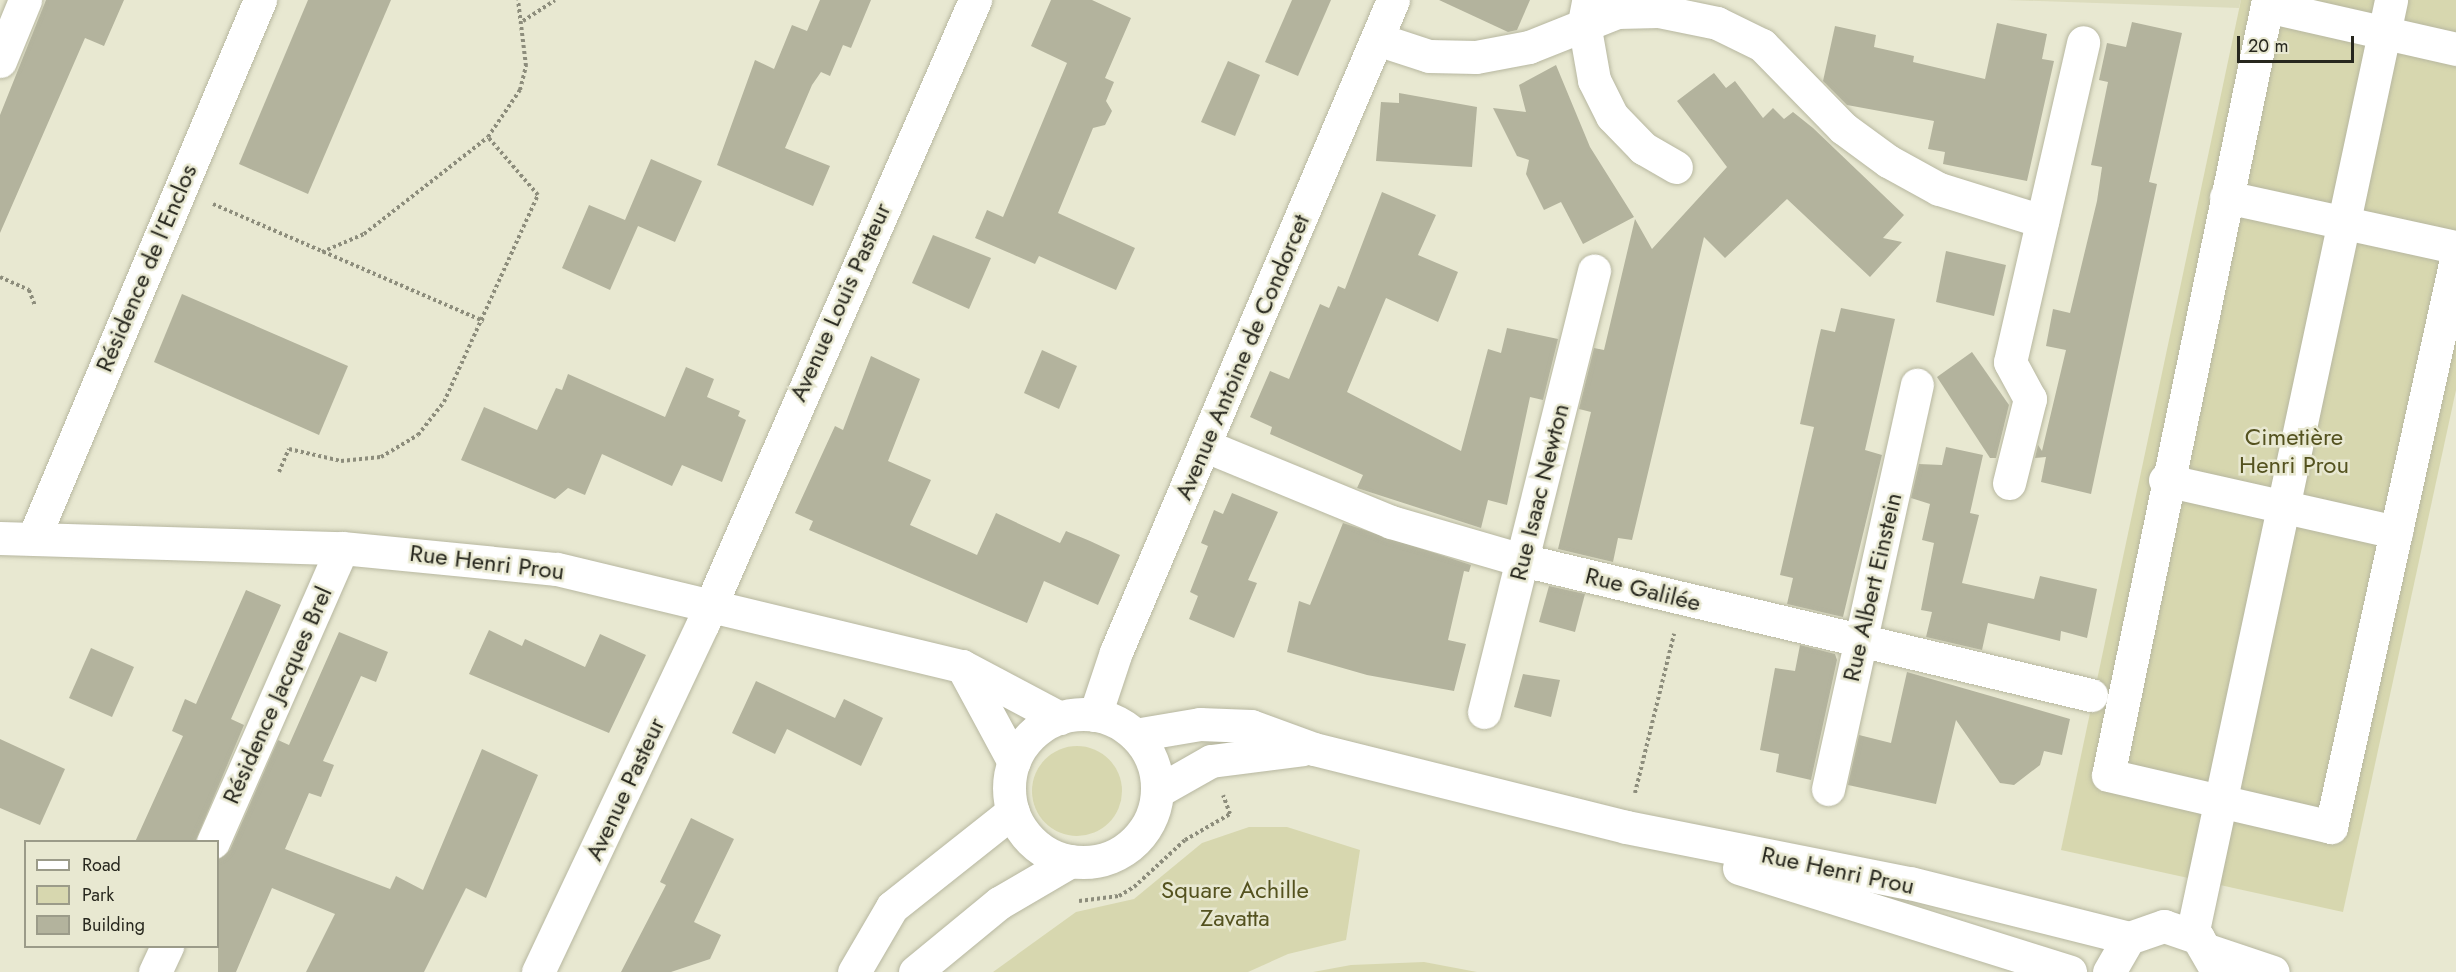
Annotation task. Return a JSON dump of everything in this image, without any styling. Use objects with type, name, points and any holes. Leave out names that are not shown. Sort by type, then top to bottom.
[{"type":"street","points":[[0,62],[25,0]]},
{"type":"street","name":"Résidence de l'Enclos","points":[[34,537],[260,0]]},
{"type":"street","name":"Avenue Louis Pasteur","points":[[707,605],[975,0]]},
{"type":"street","name":"Avenue Antoine de Condorcet","points":[[1095,715],[1393,0]]},
{"type":"street","points":[[2207,953],[2220,802],[2391,0]]},
{"type":"street","points":[[2456,49],[2267,3],[2165,480],[2108,776],[2331,827],[2456,259]]},
{"type":"street","points":[[1586,11],[1594,80],[1612,116],[1643,148],[1676,167]]},
{"type":"street","points":[[1377,39],[1429,56],[1476,57],[1529,47],[1586,11],[1659,11],[1717,23],[1762,45],[1844,128],[1888,161],[1939,189],[2043,221]]},
{"type":"street","points":[[2009,483],[2030,399],[2010,362],[2083,42]]},
{"type":"street","points":[[2226,197],[2456,248]]},
{"type":"street","name":"Rue Isaac Newton","points":[[1484,712],[1594,271]]},
{"type":"street","name":"Rue Albert Einstein","points":[[1828,789],[1917,385]]},
{"type":"street","name":"Rue Galilée","points":[[1206,446],[1390,522],[1522,560],[2091,695]]},
{"type":"street","points":[[2165,480],[2396,532]]},
{"type":"street","name":"Rue Henri Prou","points":[[0,538],[34,537],[342,548],[488,558],[707,605],[962,666],[1060,718]]},
{"type":"street","name":"Résidence Jacques Brel","points":[[214,840],[342,548]]},
{"type":"street","name":"Avenue Pasteur","points":[[538,972],[707,605]]},
{"type":"street","points":[[962,666],[1014,762],[1013,811],[1035,844],[1071,861],[1096,862],[1140,837],[1153,815],[1158,791],[1148,751],[1135,735],[1095,715],[1060,718],[1033,736],[1014,762]]},
{"type":"street","name":"Rue Henri Prou","points":[[1135,735],[1200,724],[1251,726],[1314,748],[1626,827],[1910,884],[2129,938]]},
{"type":"street","name":"Rue Henri Prou","points":[[1158,791],[1211,761],[1314,748]]},
{"type":"street","name":"Rue Henri Prou","points":[[1545,807],[2070,972]]},
{"type":"street","points":[[854,972],[892,907],[1013,811]]},
{"type":"street","points":[[915,972],[999,903],[1071,861]]},
{"type":"street","points":[[2109,972],[2129,938],[2164,926],[2207,953],[2272,972]]},
{"type":"street","points":[[155,972],[165,948]]},
{"type":"path","points":[[322,252],[364,234],[488,137],[520,90],[526,66],[523,22],[518,0]]},
{"type":"path","points":[[523,22],[555,0]]},
{"type":"path","points":[[279,472],[289,449],[312,458],[351,460],[381,456],[418,435],[444,402],[484,321],[538,195],[488,137]]},
{"type":"path","points":[[179,190],[484,321]]},
{"type":"path","points":[[0,278],[29,290],[35,306]]},
{"type":"path","points":[[1626,827],[1683,598]]},
{"type":"path","points":[[1072,904],[1119,896],[1185,840],[1230,814]]},
{"type":"shaded area","points":[[2007,0],[2241,0],[2239,8]]},
{"type":"green space","name":"Cimetière Henri Prou","points":[[2241,0],[2456,0],[2456,390],[2343,912],[2061,850]]},
{"type":"green space","points":[[1077,746],[1094,750],[1109,759],[1118,774],[1122,791],[1118,808],[1109,823],[1094,832],[1077,836],[1060,832],[1045,823],[1036,808],[1032,791],[1036,774],[1045,759],[1060,750]]},
{"type":"green space","name":"Square Achille Zavatta","points":[[1249,827],[1287,827],[1360,850],[1346,940],[1288,954],[1248,972],[993,972],[1076,912],[1134,899],[1202,843]]},
{"type":"green space","points":[[1424,962],[1477,972],[1313,972],[1351,965]]},
{"type":"building","points":[[46,0],[124,0],[104,46],[85,38],[0,233],[0,115]]},
{"type":"building","points":[[308,0],[391,0],[308,194],[239,164]]},
{"type":"building","points":[[820,0],[871,0],[851,48],[843,45],[830,76],[821,72],[812,85],[785,148],[830,166],[813,206],[717,165],[755,60],[774,69],[792,25],[807,31]]},
{"type":"building","points":[[1051,0],[1092,0],[1131,18],[1105,78],[1114,82],[1106,101],[1112,111],[1105,125],[1093,128],[1058,213],[1135,248],[1116,290],[1039,256],[1035,264],[975,238],[987,210],[1003,217],[1067,63],[1031,46]]},
{"type":"building","points":[[1292,0],[1331,0],[1298,76],[1265,62]]},
{"type":"building","points":[[1439,0],[1530,0],[1517,30],[1508,32]]},
{"type":"building","points":[[2132,22],[2182,33],[2149,182],[2157,184],[2091,494],[2041,482],[2046,457],[2035,458],[2038,445],[2042,451],[2066,350],[2046,346],[2053,309],[2070,313],[2097,201],[2102,167],[2091,165],[2108,82],[2099,80],[2107,43],[2126,47]]},
{"type":"building","points":[[1997,23],[2047,34],[2042,59],[2054,61],[2027,181],[1943,164],[1945,152],[1928,149],[1934,121],[1847,105],[1823,81],[1835,26],[1876,35],[1874,47],[1914,56],[1913,62],[1985,79]]},
{"type":"building","points":[[1228,61],[1260,75],[1235,136],[1201,122]]},
{"type":"building","points":[[1556,65],[1590,147],[1634,217],[1583,244],[1561,202],[1544,210],[1526,174],[1529,160],[1517,156],[1493,108],[1526,112],[1519,85]]},
{"type":"building","points":[[1714,73],[1726,88],[1735,81],[1763,118],[1773,108],[1784,119],[1793,112],[1813,128],[1904,215],[1883,238],[1902,242],[1870,277],[1787,199],[1725,258],[1704,237],[1632,540],[1618,538],[1613,562],[1558,549],[1591,412],[1579,409],[1594,348],[1604,350],[1635,219],[1652,249],[1727,167],[1677,101]]},
{"type":"building","points":[[1399,93],[1477,107],[1472,167],[1376,161],[1381,102],[1399,103]]},
{"type":"building","points":[[651,159],[702,181],[675,242],[638,226],[610,290],[562,268],[589,205],[625,220]]},
{"type":"building","points":[[1382,192],[1436,215],[1418,255],[1458,272],[1438,322],[1386,298],[1347,392],[1461,451],[1488,349],[1501,353],[1507,328],[1558,339],[1543,400],[1530,397],[1507,505],[1488,500],[1481,528],[1357,488],[1363,475],[1270,434],[1272,427],[1250,417],[1270,371],[1289,379],[1320,304],[1329,308],[1338,286],[1345,289]]},
{"type":"building","points":[[933,235],[991,258],[969,309],[912,283]]},
{"type":"building","points":[[1946,251],[2006,265],[1994,316],[1936,302]]},
{"type":"building","points":[[182,294],[348,366],[319,435],[154,362]]},
{"type":"building","points":[[1841,308],[1895,319],[1865,450],[1882,455],[1843,617],[1787,604],[1793,578],[1780,575],[1814,427],[1800,424],[1817,346],[1821,329],[1835,332]]},
{"type":"building","points":[[1042,350],[1077,366],[1059,409],[1024,393]]},
{"type":"building","points":[[1972,352],[2009,405],[1996,458],[1990,458],[1937,377]]},
{"type":"building","points":[[871,356],[920,379],[888,461],[931,480],[910,525],[977,555],[996,513],[1060,543],[1066,531],[1090,541],[1120,555],[1098,605],[1044,581],[1027,623],[809,530],[813,521],[795,513],[835,426],[843,430]]},
{"type":"building","points":[[686,367],[714,379],[707,397],[740,411],[738,416],[746,420],[722,482],[682,465],[672,486],[602,454],[585,495],[568,488],[555,499],[461,460],[484,407],[537,430],[556,388],[562,390],[568,374],[665,417]]},
{"type":"building","points":[[1946,447],[1983,455],[1970,513],[1979,515],[1962,583],[2034,599],[2040,576],[2097,589],[2087,638],[2061,631],[2060,641],[1988,623],[1982,650],[1926,637],[1932,612],[1921,610],[1934,543],[1922,540],[1930,504],[1911,498],[1919,464],[1942,465]]},
{"type":"building","points":[[1232,493],[1278,512],[1248,580],[1257,583],[1234,638],[1189,619],[1198,596],[1190,592],[1208,546],[1201,543],[1214,510],[1223,514]]},
{"type":"building","points":[[1343,523],[1471,565],[1469,572],[1464,571],[1448,640],[1466,644],[1454,691],[1367,675],[1287,652],[1299,601],[1310,605]]},
{"type":"building","points":[[1549,586],[1585,594],[1575,632],[1539,622]]},
{"type":"building","points":[[246,590],[281,605],[231,719],[244,725],[196,840],[136,840],[183,736],[172,731],[185,699],[196,704]]},
{"type":"building","points":[[489,630],[522,646],[525,639],[585,667],[600,634],[646,655],[609,733],[469,674]]},
{"type":"building","points":[[339,632],[388,652],[376,682],[361,676],[323,761],[334,765],[321,797],[309,793],[285,849],[390,889],[396,876],[423,890],[482,749],[538,775],[486,898],[466,888],[424,972],[306,972],[335,914],[272,888],[236,972],[218,972],[219,859],[230,850],[278,740],[289,745]]},
{"type":"building","points":[[1800,645],[1835,654],[1837,660],[1811,780],[1776,772],[1779,754],[1760,750],[1775,668],[1795,671]]},
{"type":"building","points":[[91,648],[134,667],[112,717],[69,698]]},
{"type":"building","points":[[1907,672],[2070,719],[2062,755],[2044,751],[2040,765],[2014,785],[2000,783],[1956,720],[1936,804],[1848,785],[1859,735],[1891,743]]},
{"type":"building","points":[[1523,674],[1560,680],[1551,717],[1514,707]]},
{"type":"building","points":[[756,681],[835,718],[844,699],[883,718],[861,766],[787,729],[775,754],[732,733]]},
{"type":"building","points":[[0,739],[65,769],[40,825],[0,808]]},
{"type":"building","points":[[691,818],[734,839],[694,922],[721,935],[710,959],[671,972],[621,972],[666,885],[660,882]]}]
